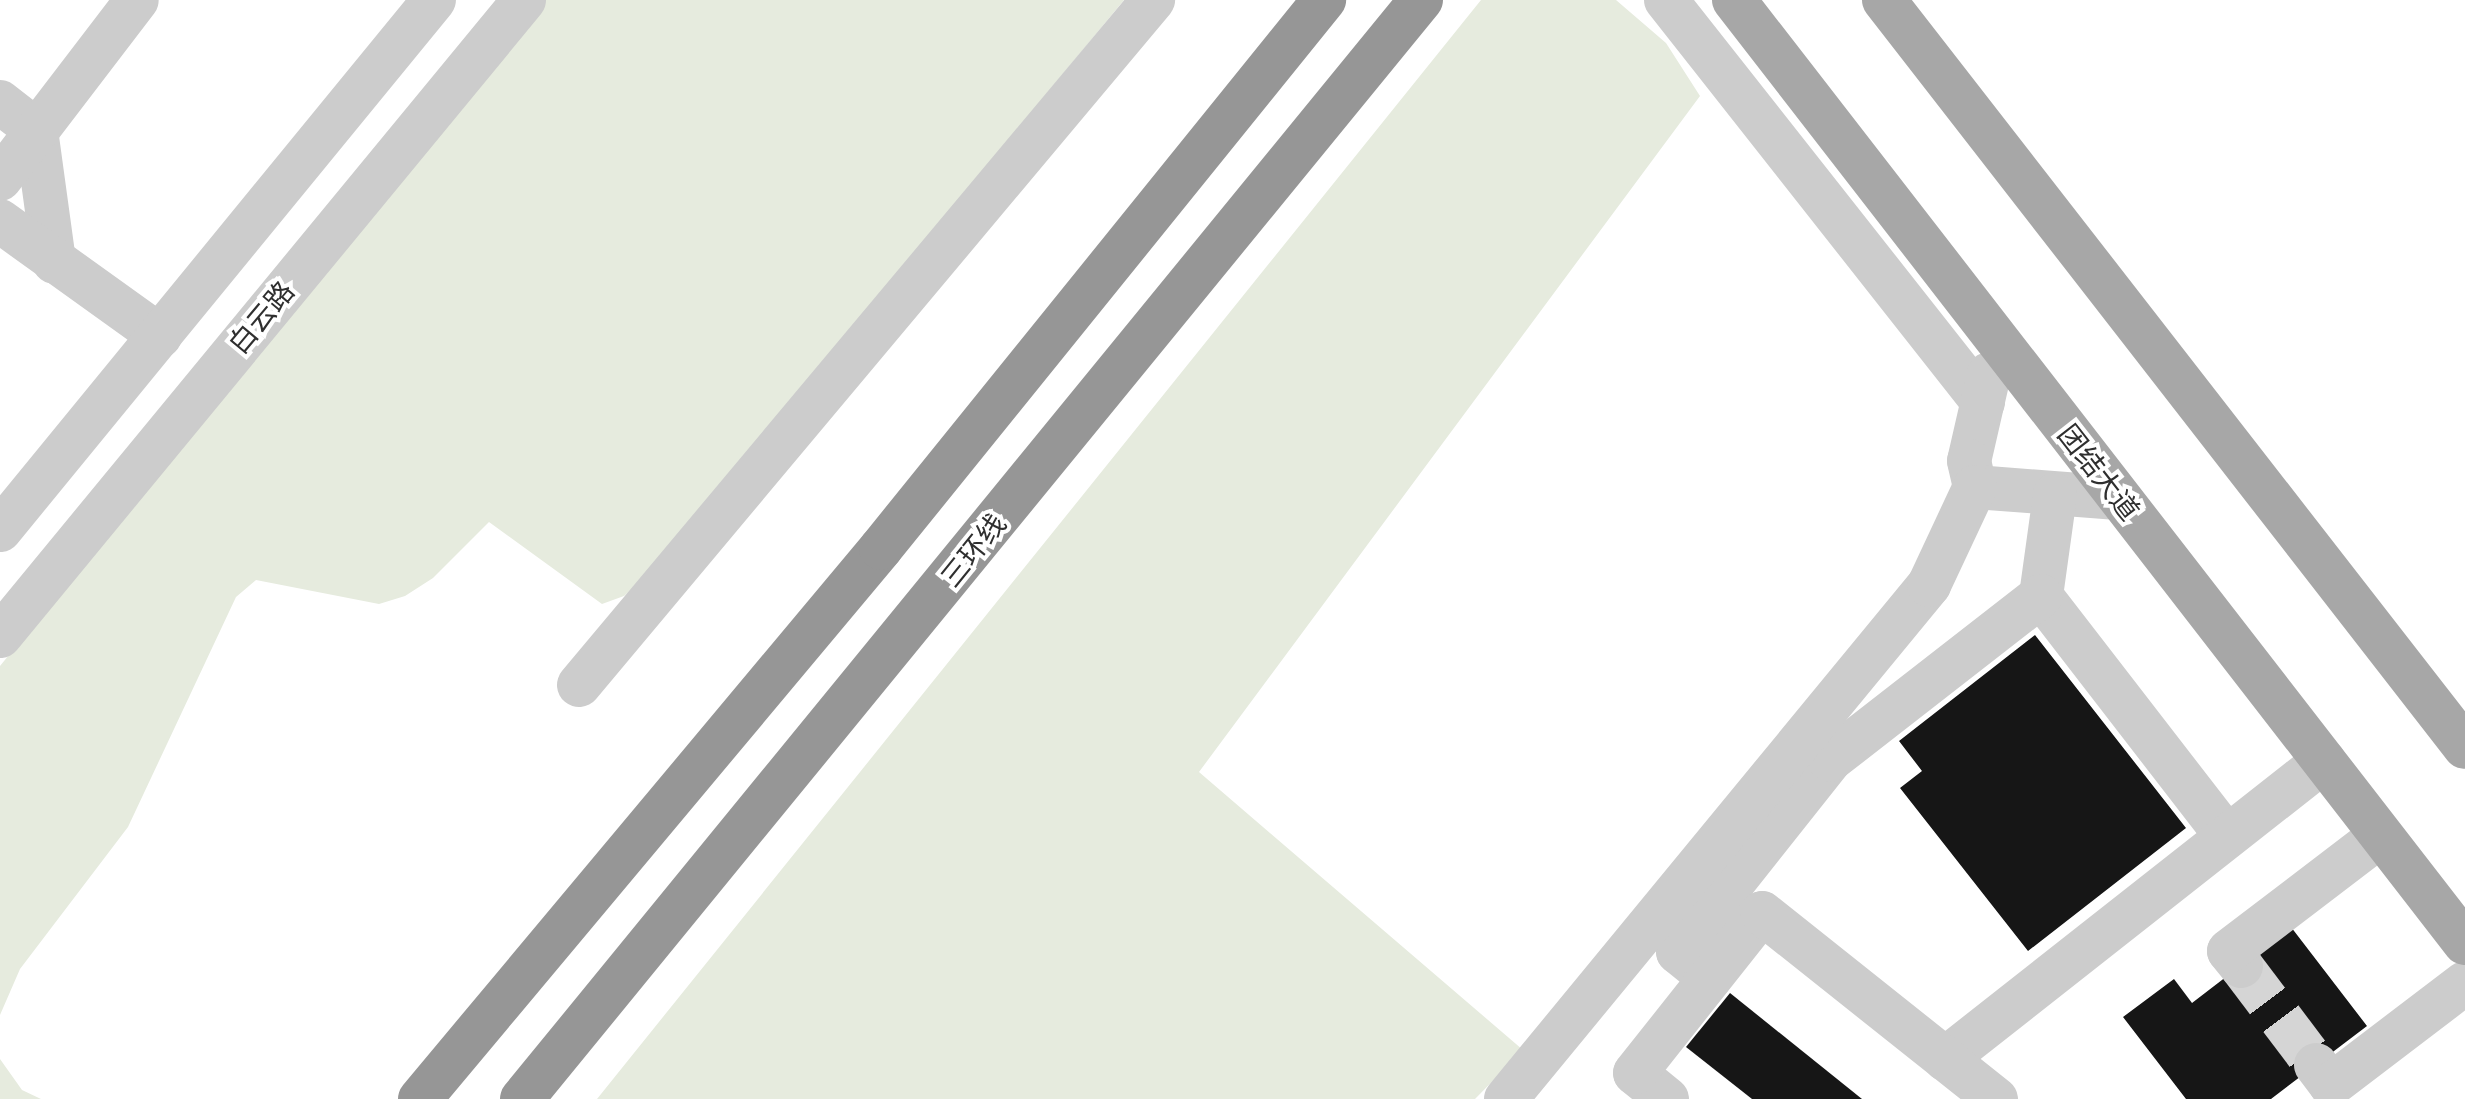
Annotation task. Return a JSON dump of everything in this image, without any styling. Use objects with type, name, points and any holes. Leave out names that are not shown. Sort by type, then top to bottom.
[{"type":"highway","points":[[420,1099],[881,548],[1324,0]]},
{"type":"highway","name":"三环线","points":[[522,1099],[1421,0]]},
{"type":"main road","name":"团结大道","points":[[1734,0],[2465,943]]},
{"type":"main road","points":[[1884,0],[2465,747]]},
{"type":"street","points":[[0,179],[137,0]]},
{"type":"street","points":[[0,530],[434,0]]},
{"type":"street","name":"白云路","points":[[0,636],[524,0]]},
{"type":"street","points":[[579,685],[1153,0]]},
{"type":"street","points":[[1666,0],[1983,402]]},
{"type":"street","points":[[0,102],[36,130],[54,262]]},
{"type":"street","points":[[0,221],[160,336]]},
{"type":"street","points":[[1506,1099],[1929,585],[1975,487],[1969,461],[1997,341]]},
{"type":"street","points":[[1975,487],[2118,498]]},
{"type":"street","points":[[1710,978],[1678,952],[1830,760],[2041,596],[2055,495]]},
{"type":"street","points":[[2041,596],[2227,837]]},
{"type":"street","points":[[1945,1059],[2324,761]]},
{"type":"street","points":[[2241,966],[2229,951],[2380,836]]},
{"type":"street","points":[[1667,1099],[1635,1073],[1762,913],[1996,1099]]},
{"type":"street","points":[[2316,1065],[2331,1085],[2465,983]]},
{"type":"shaded area","points":[[542,0],[1124,0],[652,571],[624,596],[602,604],[489,522],[433,578],[405,596],[379,604],[256,580],[236,597],[128,827],[20,969],[0,1015],[0,666]]},
{"type":"shaded area","points":[[1481,0],[1616,0],[1666,43],[1700,96],[1199,772],[1523,1050],[1475,1099],[597,1099]]},
{"type":"shaded area","points":[[0,1059],[22,1090],[41,1099],[0,1099]]},
{"type":"building","points":[[2035,635],[2186,828],[2028,951],[1900,788],[1922,771],[1899,741]]},
{"type":"building","points":[[2291,927],[2367,1026],[2271,1099],[2186,1099],[2123,1017],[2174,979],[2192,1003]]},
{"type":"building","points":[[1730,993],[1862,1099],[1752,1099],[1686,1047]]},
{"type":"tunnel","points":[[2241,966],[2316,1065]]}]
